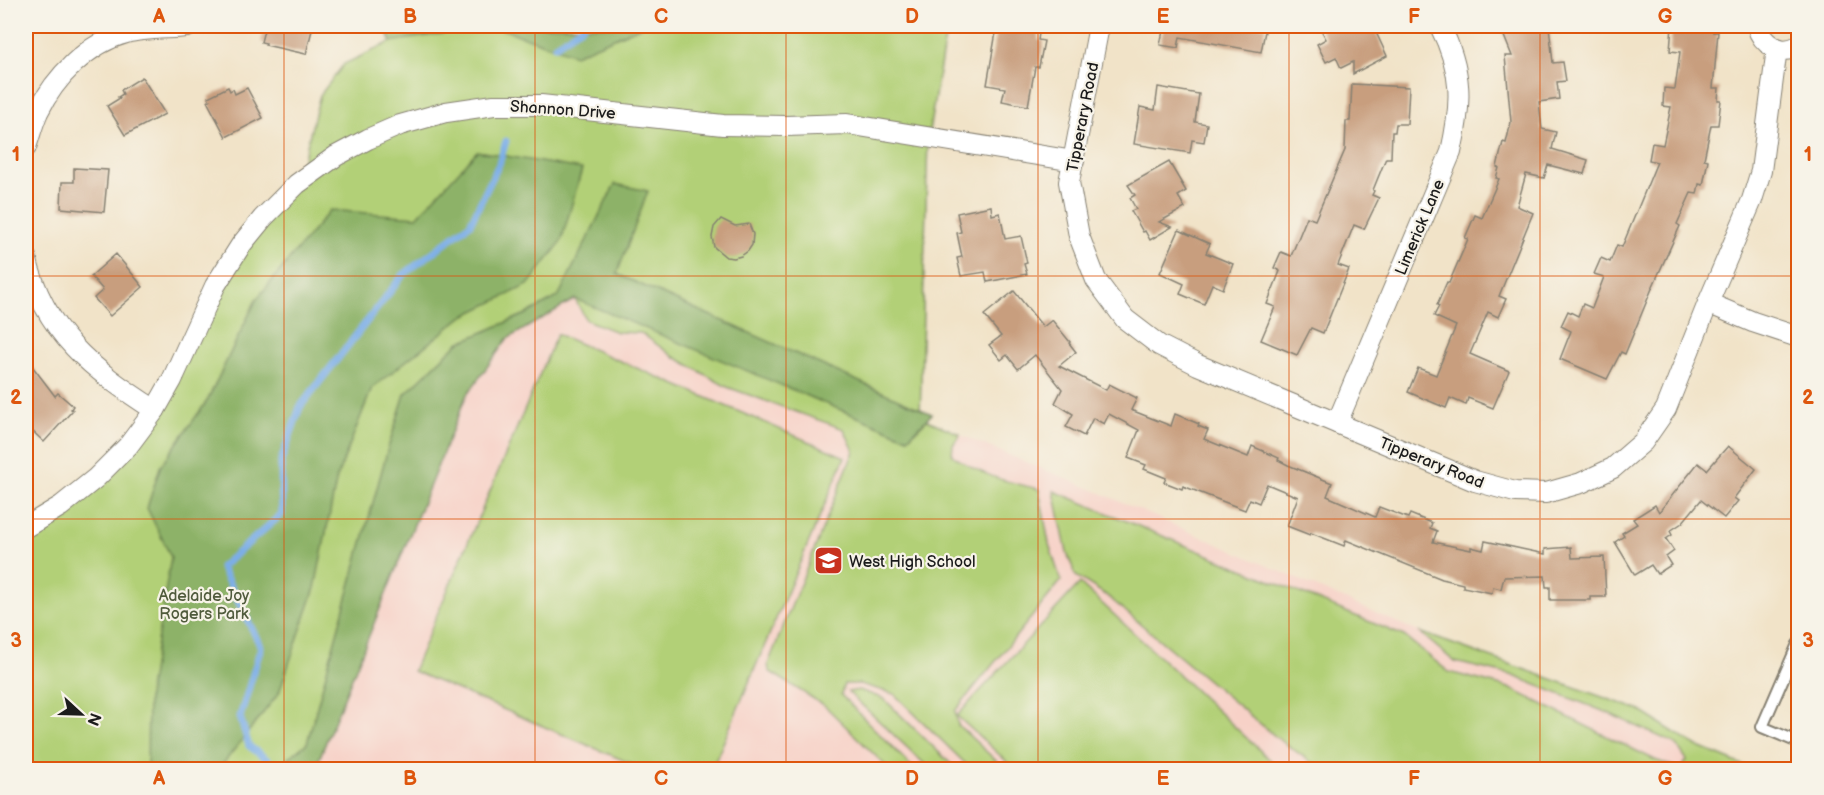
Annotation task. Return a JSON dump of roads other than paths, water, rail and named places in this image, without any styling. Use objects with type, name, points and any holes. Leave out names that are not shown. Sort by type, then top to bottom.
[{"type":"street","name":"Tipperary Road","points":[[1099,26],[1069,182],[1084,252],[1096,280],[1125,319],[1160,345],[1198,365],[1475,481],[1515,492],[1546,493],[1581,483],[1613,468],[1643,442],[1666,409],[1752,200],[1761,171],[1777,48]]},
{"type":"street","name":"Limerick Lane","points":[[1337,423],[1451,152],[1458,122],[1460,94],[1452,56],[1440,26]]},
{"type":"street","points":[[1757,26],[1761,37],[1768,44],[1784,50],[1798,46]]},
{"type":"street","points":[[26,147],[38,113],[50,90],[70,67],[94,48],[127,33],[187,27]]},
{"type":"street","name":"Shannon Drive","points":[[26,527],[61,506],[96,478],[128,446],[155,410],[172,380],[215,286],[241,245],[263,218],[297,184],[336,156],[400,125],[446,111],[494,105],[541,105],[723,125],[847,124],[1074,161]]},
{"type":"street","points":[[26,257],[42,303],[63,335],[83,358],[106,378],[155,410]]},
{"type":"street","points":[[1708,303],[1753,322],[1798,337]]},
{"type":"lane","points":[[1798,644],[1762,727],[1798,742]]},
{"type":"waterway","points":[[555,46],[583,26]]},
{"type":"waterway","points":[[272,770],[269,761],[249,746],[240,717],[261,647],[221,567],[282,514],[281,461],[300,407],[403,275],[470,224],[499,164],[506,141]]},
{"type":"place","name":"West High School","points":[[828,561]]},
{"type":"park label","name":"Adelaide Joy Rogers Park","points":[[204,604]]}]
